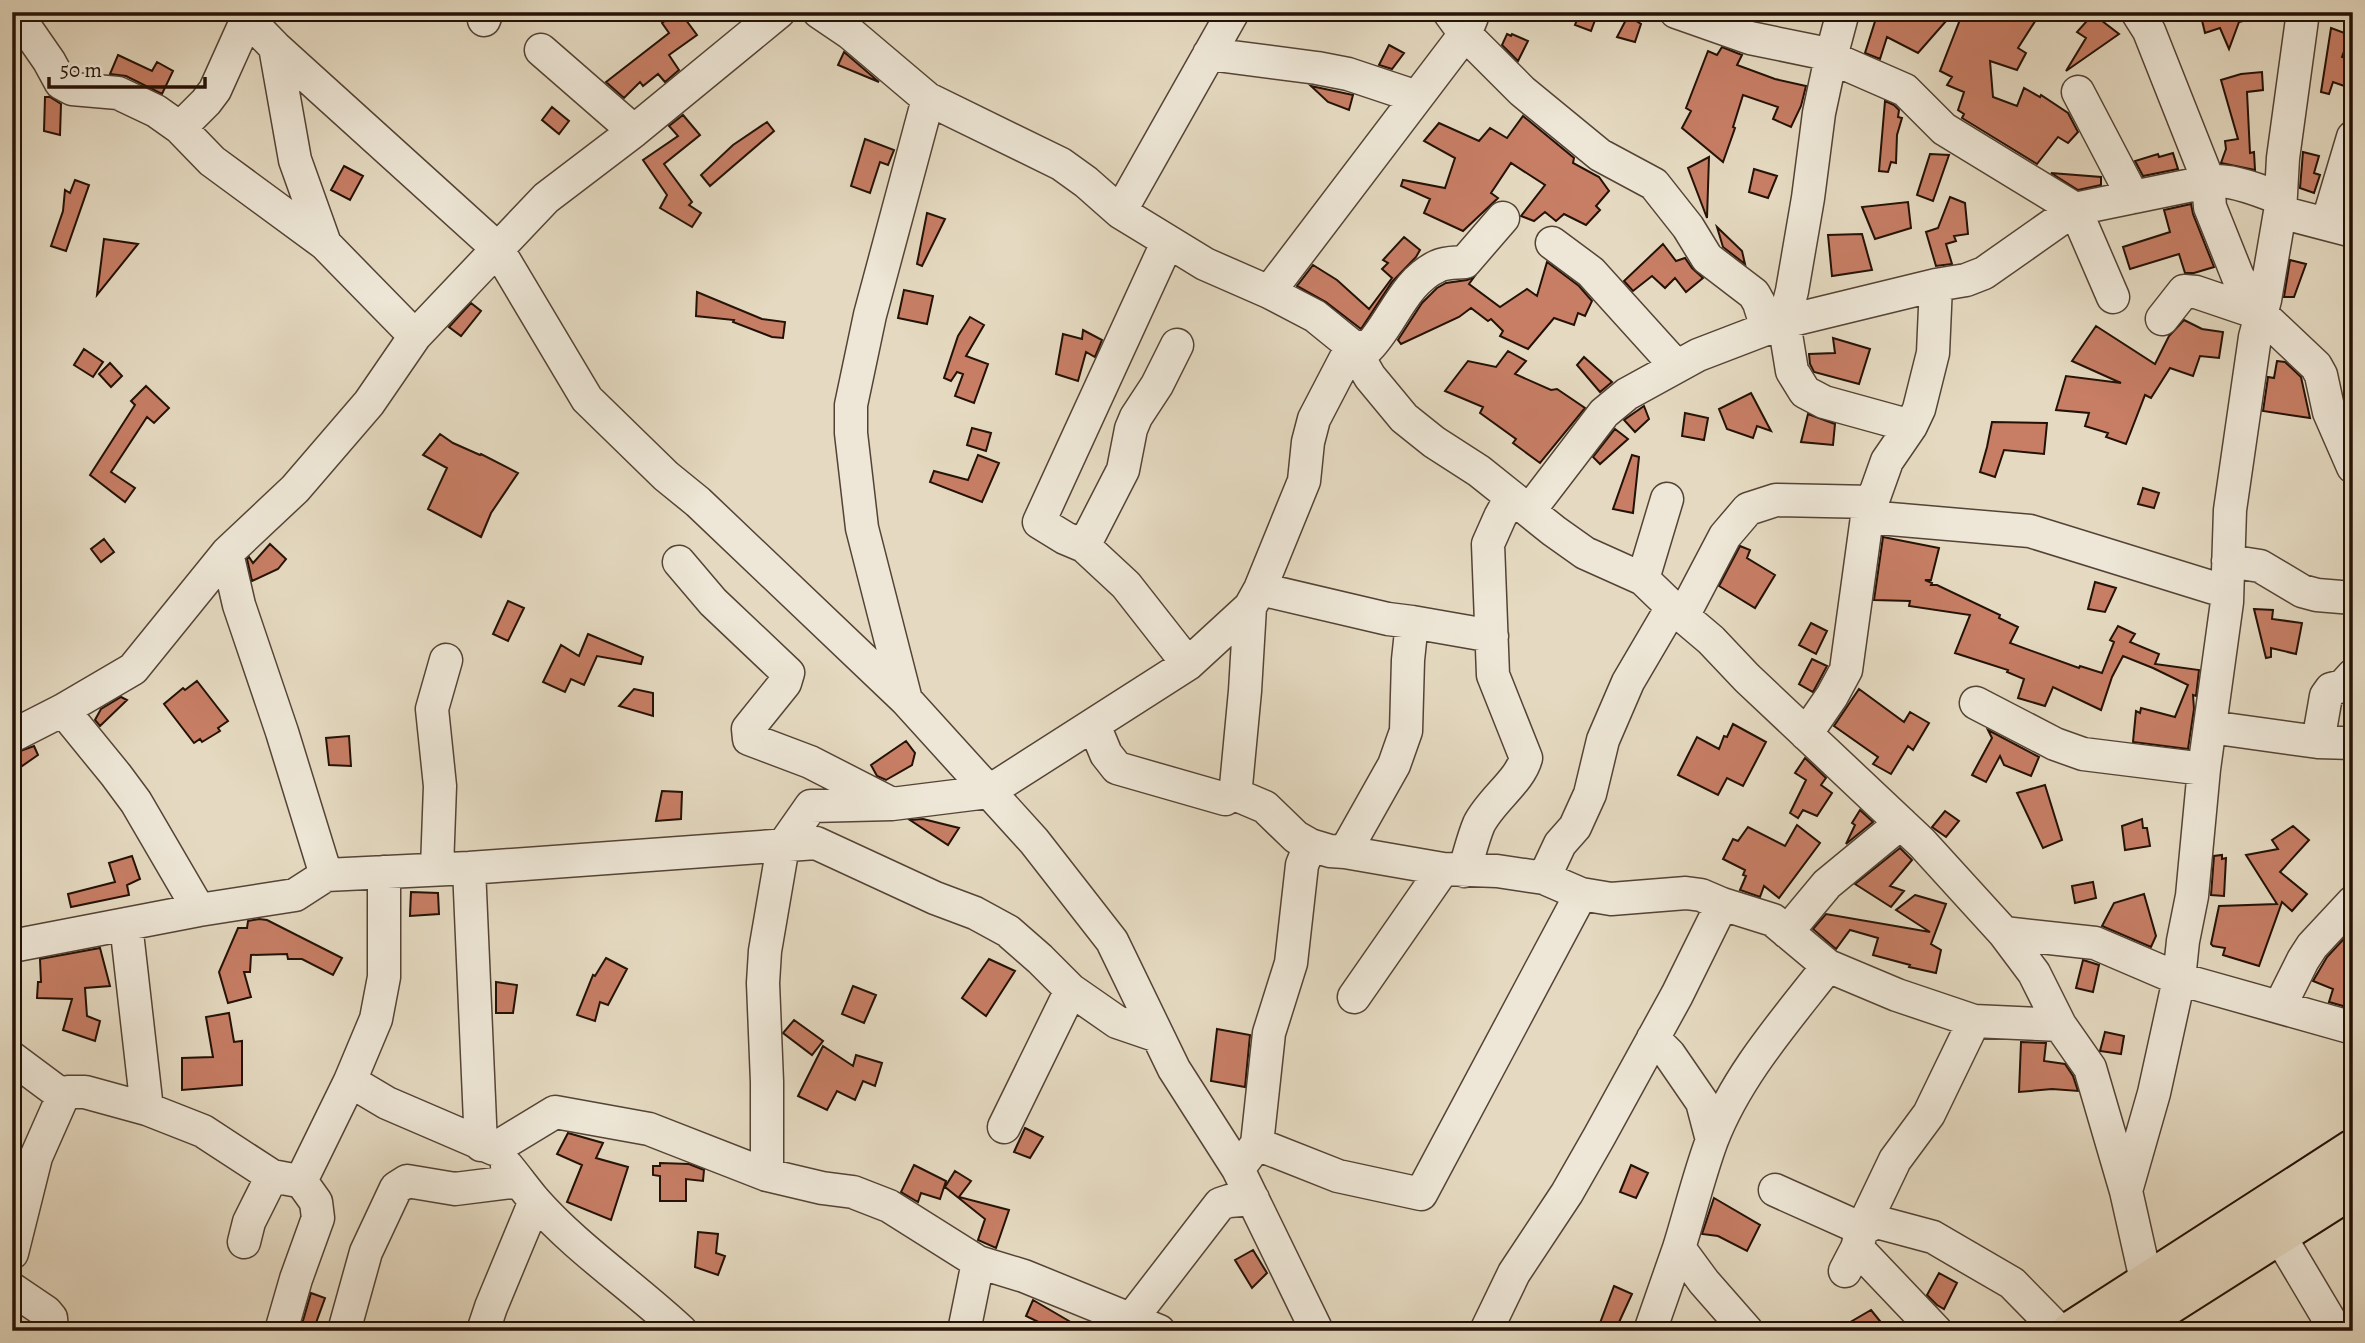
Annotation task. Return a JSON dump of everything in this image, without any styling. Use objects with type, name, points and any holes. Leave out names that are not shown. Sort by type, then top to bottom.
[{"type":"main road","points":[[2071,1331],[2146,1280],[2353,1149]]},
{"type":"main road","points":[[2128,1331],[2353,1188]]},
{"type":"street","points":[[15,12],[61,83],[72,89],[118,93],[156,111],[180,128],[212,161],[325,244],[415,336]]},
{"type":"street","points":[[12,736],[133,669],[227,553],[295,489],[369,403],[415,336],[546,198],[634,131],[779,12]]},
{"type":"street","points":[[819,12],[850,33],[928,99],[1061,164],[1120,212],[1167,243],[1315,316],[1352,346],[1370,377],[1404,418],[1434,442],[1479,471],[1585,553],[1643,579],[1712,640],[1747,678],[1922,843],[2004,933],[2034,972],[2060,1025],[2090,1068],[2126,1191],[2146,1280]]},
{"type":"street","points":[[1120,212],[1233,12]]},
{"type":"street","points":[[1676,12],[1752,25],[1905,90],[1944,129],[2075,209],[2113,297]]},
{"type":"street","points":[[1776,325],[1793,291],[1819,113],[1843,12]]},
{"type":"street","points":[[2137,12],[2149,31],[2208,180],[2210,207],[2234,268],[2261,314],[2316,366],[2321,375],[2329,412],[2353,467]]},
{"type":"street","points":[[2126,1191],[2154,1093],[2179,979],[2192,895],[2204,769],[2227,592],[2230,510],[2255,337],[2265,300],[2280,205],[2283,158],[2303,12]]},
{"type":"street","points":[[180,128],[215,90],[244,15],[275,47],[497,248],[587,399],[666,477],[698,502],[905,700],[1034,841],[1112,941],[1174,1069],[1238,1169],[1317,1331]]},
{"type":"street","points":[[1269,292],[1417,97],[1462,20],[1522,91],[1600,155],[1654,184],[1688,227],[1707,258],[1754,294],[1763,314],[1776,325],[1792,371],[1805,392],[1824,401],[1911,426]]},
{"type":"street","points":[[275,47],[296,160],[325,244]]},
{"type":"street","points":[[541,50],[634,131]]},
{"type":"street","points":[[1209,54],[1338,72],[1417,97]]},
{"type":"street","points":[[2078,92],[2133,197]]},
{"type":"street","points":[[905,700],[862,528],[851,433],[851,405],[870,315],[928,99]]},
{"type":"street","points":[[1354,997],[1453,870],[1502,791],[1523,771],[1526,758],[1493,675],[1488,544],[1500,517],[1520,504],[1604,413],[1627,394],[1676,366],[1776,325],[1966,280],[1984,273],[2075,209],[2208,180],[2236,183],[2280,205],[2340,227],[2353,137]]},
{"type":"street","points":[[1352,346],[1367,348],[1380,336],[1391,316],[1420,278],[1440,264],[1465,262],[1503,218]]},
{"type":"street","points":[[1167,243],[1040,522],[1084,546],[1126,585],[1188,664]]},
{"type":"street","points":[[1552,243],[1591,272],[1676,366]]},
{"type":"street","points":[[1806,734],[1846,670],[1870,510],[1887,461],[1919,409],[1933,353],[1936,285]]},
{"type":"street","points":[[2162,319],[2185,292],[2196,292],[2261,314]]},
{"type":"street","points":[[1084,546],[1123,470],[1136,417],[1177,345]]},
{"type":"street","points":[[1094,725],[1106,754],[1117,768],[1226,799],[1232,793],[1236,786],[1255,598],[1304,481],[1308,442],[1314,419],[1352,346]]},
{"type":"street","points":[[1643,579],[1667,499]]},
{"type":"street","points":[[1544,878],[1560,844],[1576,827],[1590,794],[1603,740],[1628,682],[1678,611],[1725,536],[1748,509],[1776,500],[1870,510],[1950,526],[2030,531],[2227,592]]},
{"type":"street","points":[[227,553],[239,606],[282,732],[326,875]]},
{"type":"street","points":[[2228,561],[2260,566],[2302,591],[2353,598]]},
{"type":"street","points":[[679,562],[712,602],[788,673],[785,683],[748,729],[750,738],[810,762],[892,804]]},
{"type":"street","points":[[1255,598],[1492,636]]},
{"type":"street","points":[[767,1175],[764,973],[770,916],[783,846],[811,806],[892,804],[988,792],[1188,664],[1255,598]]},
{"type":"street","points":[[1345,852],[1394,765],[1406,731],[1412,622]]},
{"type":"street","points":[[437,869],[440,786],[432,709],[446,660]]},
{"type":"street","points":[[2318,742],[2326,696],[2331,689],[2343,686],[2353,675]]},
{"type":"street","points":[[1976,703],[2055,744],[2083,754],[2204,769]]},
{"type":"street","points":[[63,710],[136,802],[199,910]]},
{"type":"street","points":[[2210,727],[2318,742],[2353,743]]},
{"type":"street","points":[[1232,793],[1265,807],[1296,837],[1330,851],[1453,870],[1497,871],[1544,878],[1581,894],[1611,900],[1686,893],[1701,895],[1773,920],[1828,966],[1896,995],[1974,1021],[2060,1025]]},
{"type":"street","points":[[1787,932],[1827,884],[1901,823]]},
{"type":"street","points":[[12,946],[199,910],[295,895],[326,875],[469,868],[816,843],[935,898],[975,913],[1008,931],[1071,990],[1117,1022],[1158,1036]]},
{"type":"street","points":[[1238,1169],[1257,1144],[1269,1032],[1291,963],[1302,865],[1310,845]]},
{"type":"street","points":[[469,868],[488,1147]]},
{"type":"street","points":[[244,1242],[249,1222],[287,1178],[350,1081],[376,1019],[384,977],[384,872]]},
{"type":"street","points":[[1257,1144],[1338,1176],[1421,1194],[1581,894]]},
{"type":"street","points":[[2280,1006],[2312,946],[2353,902]]},
{"type":"street","points":[[1486,1331],[1514,1273],[1567,1193],[1653,1038],[1721,904]]},
{"type":"street","points":[[126,924],[147,1109]]},
{"type":"street","points":[[2004,933],[2095,943],[2179,979],[2353,1028]]},
{"type":"street","points":[[1650,1331],[1712,1140],[1755,1062],[1828,966]]},
{"type":"street","points":[[1004,1127],[1071,990]]},
{"type":"street","points":[[1854,1249],[1895,1160],[1929,1114],[1974,1021]]},
{"type":"street","points":[[1653,1038],[1670,1054],[1702,1101],[1712,1140]]},
{"type":"street","points":[[12,1058],[63,1096]]},
{"type":"street","points":[[350,1081],[387,1103],[488,1147],[527,1191],[598,1261],[681,1331]]},
{"type":"street","points":[[12,1253],[36,1157],[63,1096],[68,1092],[85,1092],[147,1109],[203,1131],[287,1178],[316,1202],[317,1218],[281,1331]]},
{"type":"street","points":[[488,1147],[555,1112],[649,1129],[767,1175],[853,1192],[889,1206],[978,1262],[1024,1276],[1137,1327],[1220,1204],[1253,1199]]},
{"type":"street","points":[[344,1331],[366,1252],[396,1188],[401,1184],[407,1181],[454,1189],[527,1191]]},
{"type":"street","points":[[1775,1190],[1854,1249],[1936,1331]]},
{"type":"street","points":[[483,1331],[527,1191]]},
{"type":"street","points":[[1854,1249],[1877,1222],[1933,1237],[2012,1283],[2059,1331]]},
{"type":"street","points":[[2278,1235],[2336,1331]]},
{"type":"street","points":[[1679,1248],[1746,1331]]},
{"type":"street","points":[[964,1331],[978,1262]]},
{"type":"street","points":[[12,1289],[46,1312],[51,1318],[52,1331]]},
{"type":"building","points":[[680,12],[697,35],[669,55],[679,70],[665,82],[658,74],[643,86],[640,82],[624,98],[606,82],[669,33],[662,23]]},
{"type":"building","points":[[1580,12],[1598,12],[1591,31],[1575,25]]},
{"type":"building","points":[[1878,12],[1954,12],[1918,53],[1887,37],[1880,59],[1865,53]]},
{"type":"building","points":[[1963,12],[2041,12],[2018,48],[2026,53],[2017,70],[1990,61],[1993,97],[2017,106],[2024,88],[2040,97],[2041,95],[2068,113],[2078,132],[2068,143],[2058,137],[2037,164],[1962,118],[1964,114],[1958,110],[1964,92],[1947,85],[1952,77],[1940,71]]},
{"type":"building","points":[[2200,12],[2258,12],[2259,17],[2239,22],[2229,49],[2220,28],[2205,33]]},
{"type":"building","points":[[2093,14],[2119,34],[2066,71],[2086,38],[2077,32]]},
{"type":"building","points":[[1628,16],[1641,24],[1635,42],[1617,37]]},
{"type":"building","points":[[2331,28],[2350,35],[2342,57],[2353,61],[2353,89],[2333,82],[2329,94],[2321,92]]},
{"type":"building","points":[[1507,34],[1528,41],[1518,61],[1502,45]]},
{"type":"building","points":[[1389,45],[1404,53],[1392,69],[1379,65]]},
{"type":"building","points":[[1722,47],[1742,55],[1737,65],[1775,79],[1806,86],[1801,106],[1791,127],[1773,119],[1778,107],[1743,95],[1723,162],[1682,128],[1691,111],[1686,108],[1708,51],[1717,55]]},
{"type":"building","points":[[844,52],[879,82],[838,65]]},
{"type":"building","points":[[118,55],[152,71],[157,62],[173,71],[162,94],[126,76],[110,74]]},
{"type":"building","points":[[2262,72],[2263,90],[2247,92],[2250,153],[2254,152],[2255,170],[2221,163],[2226,149],[2225,141],[2238,139],[2221,80]]},
{"type":"building","points":[[1311,86],[1353,95],[1349,110],[1328,102]]},
{"type":"building","points":[[45,97],[61,104],[60,135],[44,131]]},
{"type":"building","points":[[1885,101],[1899,110],[1898,117],[1902,118],[1897,135],[1896,163],[1891,162],[1888,172],[1879,171]]},
{"type":"building","points":[[552,107],[569,121],[559,134],[542,120]]},
{"type":"building","points":[[683,115],[700,135],[664,164],[692,202],[689,205],[701,213],[692,227],[660,208],[667,195],[643,160],[678,136],[669,126]]},
{"type":"building","points":[[1523,116],[1574,158],[1573,163],[1599,177],[1609,191],[1596,206],[1600,210],[1586,225],[1564,214],[1556,221],[1545,212],[1534,221],[1521,216],[1545,185],[1511,163],[1491,193],[1498,198],[1463,231],[1424,213],[1430,199],[1401,186],[1403,180],[1445,188],[1455,158],[1424,141],[1439,123],[1479,141],[1490,128],[1507,138]]},
{"type":"building","points":[[767,122],[774,131],[710,186],[701,175],[733,145]]},
{"type":"building","points":[[865,139],[894,150],[888,165],[880,162],[870,193],[851,186]]},
{"type":"building","points":[[2303,152],[2319,156],[2314,173],[2320,175],[2314,193],[2300,188]]},
{"type":"building","points":[[2173,153],[2178,169],[2143,176],[2135,161],[2158,154],[2159,157]]},
{"type":"building","points":[[1930,154],[1949,155],[1933,201],[1917,195]]},
{"type":"building","points":[[1709,157],[1707,218],[1688,168]]},
{"type":"building","points":[[344,166],[363,176],[350,200],[331,190]]},
{"type":"building","points":[[1754,169],[1777,176],[1768,198],[1749,192]]},
{"type":"building","points":[[2051,173],[2101,177],[2101,185],[2078,190]]},
{"type":"building","points":[[75,180],[89,185],[66,251],[51,246],[63,211],[65,190],[70,193]]},
{"type":"building","points":[[1950,197],[1965,203],[1968,234],[1954,236],[1956,241],[1946,244],[1952,264],[1936,266],[1926,232],[1938,228]]},
{"type":"building","points":[[1908,202],[1911,228],[1875,239],[1862,207]]},
{"type":"building","points":[[2191,204],[2214,267],[2185,273],[2179,254],[2130,269],[2123,247],[2170,232],[2164,210]]},
{"type":"building","points":[[927,213],[945,219],[922,266],[917,264]]},
{"type":"building","points":[[1717,227],[1742,251],[1745,264],[1723,247]]},
{"type":"building","points":[[1862,234],[1872,270],[1832,276],[1828,235]]},
{"type":"building","points":[[1404,237],[1420,250],[1392,282],[1361,329],[1326,302],[1297,286],[1313,265],[1337,280],[1369,309],[1392,278],[1382,269],[1388,263],[1383,260]]},
{"type":"building","points":[[104,239],[138,244],[97,295]]},
{"type":"building","points":[[1663,244],[1676,261],[1685,258],[1703,278],[1686,292],[1675,278],[1665,288],[1652,276],[1633,291],[1624,281]]},
{"type":"building","points":[[2290,260],[2306,264],[2294,297],[2284,297]]},
{"type":"building","points":[[1547,262],[1579,286],[1592,301],[1585,316],[1578,313],[1574,325],[1554,318],[1528,349],[1500,336],[1503,331],[1491,319],[1488,321],[1471,308],[1459,317],[1401,344],[1398,340],[1422,303],[1446,283],[1474,277],[1469,284],[1500,307],[1527,289],[1537,296]]},
{"type":"building","points":[[904,290],[933,296],[927,324],[898,318]]},
{"type":"building","points":[[697,292],[762,319],[785,322],[783,338],[772,337],[733,322],[734,320],[696,316]]},
{"type":"building","points":[[471,303],[481,311],[461,336],[449,327]]},
{"type":"building","points":[[970,317],[984,325],[966,356],[988,364],[974,403],[955,396],[963,374],[957,372],[951,381],[944,378],[958,336]]},
{"type":"building","points":[[2184,320],[2202,329],[2223,332],[2219,358],[2200,356],[2193,376],[2170,368],[2151,398],[2145,395],[2126,444],[2106,437],[2108,433],[2085,426],[2089,413],[2056,410],[2066,376],[2121,383],[2072,361],[2096,326],[2155,364],[2169,336]]},
{"type":"building","points":[[1083,330],[1102,340],[1095,357],[1086,352],[1078,381],[1056,374],[1063,334],[1082,339]]},
{"type":"building","points":[[1833,338],[1870,349],[1859,384],[1814,372],[1809,354],[1835,353]]},
{"type":"building","points":[[84,349],[103,362],[93,377],[74,365]]},
{"type":"building","points":[[1508,351],[1526,361],[1515,374],[1551,390],[1557,389],[1585,408],[1540,463],[1513,443],[1516,439],[1480,413],[1483,407],[1445,391],[1468,361],[1496,367]]},
{"type":"building","points":[[1584,357],[1612,382],[1600,392],[1577,365]]},
{"type":"building","points":[[2277,361],[2285,362],[2301,377],[2310,418],[2263,411],[2268,377],[2274,378]]},
{"type":"building","points":[[110,363],[122,376],[111,387],[99,374]]},
{"type":"building","points":[[146,386],[169,408],[154,423],[147,417],[111,472],[135,488],[125,502],[90,475],[135,405],[131,401]]},
{"type":"building","points":[[1751,393],[1771,431],[1757,426],[1753,438],[1727,429],[1719,409]]},
{"type":"building","points":[[1644,406],[1649,419],[1635,432],[1624,420]]},
{"type":"building","points":[[1685,413],[1708,418],[1704,440],[1682,436]]},
{"type":"building","points":[[1808,414],[1835,424],[1833,445],[1801,442]]},
{"type":"building","points":[[1992,422],[2047,423],[2044,454],[2004,450],[1995,477],[1980,472]]},
{"type":"building","points":[[972,428],[991,433],[986,451],[967,445]]},
{"type":"building","points":[[1615,429],[1628,439],[1600,464],[1593,457]]},
{"type":"building","points":[[440,434],[453,443],[518,473],[491,513],[481,537],[428,509],[447,468],[423,455]]},
{"type":"building","points":[[978,455],[999,463],[982,502],[930,482],[934,471],[968,480]]},
{"type":"building","points":[[1632,455],[1639,457],[1633,513],[1613,509]]},
{"type":"building","points":[[2143,488],[2159,493],[2154,508],[2138,504]]},
{"type":"building","points":[[1883,537],[1939,548],[1931,580],[1925,580],[2000,615],[1999,618],[2018,627],[2010,643],[2079,668],[2080,666],[2102,673],[2114,642],[2110,640],[2118,626],[2135,634],[2130,642],[2159,654],[2155,664],[2199,670],[2196,696],[2193,695],[2194,709],[2188,749],[2133,742],[2136,711],[2140,713],[2141,708],[2175,717],[2188,685],[2153,668],[2123,656],[2112,677],[2101,710],[2053,687],[2045,706],[2018,698],[2024,679],[2007,672],[2008,670],[1955,653],[1970,615],[1909,606],[1910,601],[1874,600]]},
{"type":"building","points":[[104,539],[114,552],[101,562],[91,549]]},
{"type":"building","points":[[270,544],[286,559],[278,569],[252,581],[247,559],[249,557],[253,563]]},
{"type":"building","points":[[1740,546],[1750,550],[1747,558],[1775,575],[1755,608],[1719,586]]},
{"type":"building","points":[[2095,582],[2116,588],[2105,612],[2088,609]]},
{"type":"building","points":[[508,601],[524,608],[508,641],[493,634]]},
{"type":"building","points":[[2254,609],[2273,610],[2272,619],[2302,623],[2296,654],[2271,648],[2271,657],[2266,658]]},
{"type":"building","points":[[1811,623],[1827,631],[1816,654],[1799,645]]},
{"type":"building","points":[[588,634],[643,657],[641,664],[597,656],[584,685],[571,679],[565,692],[543,682],[561,645],[579,656]]},
{"type":"building","points":[[1812,659],[1827,666],[1813,692],[1799,684]]},
{"type":"building","points":[[197,681],[228,721],[218,728],[220,731],[202,742],[200,739],[194,743],[164,704],[183,688],[185,690]]},
{"type":"building","points":[[634,689],[653,693],[653,716],[619,706]]},
{"type":"building","points":[[1859,689],[1904,722],[1910,712],[1929,723],[1913,750],[1908,746],[1891,774],[1873,764],[1878,757],[1834,726]]},
{"type":"building","points":[[121,697],[127,700],[100,726],[95,720],[101,709]]},
{"type":"building","points":[[1733,724],[1766,742],[1743,786],[1727,778],[1718,795],[1678,775],[1697,737],[1719,749]]},
{"type":"building","points":[[1988,730],[2039,757],[2031,776],[2004,765],[2000,756],[1986,782],[1972,775],[1992,738]]},
{"type":"building","points":[[349,736],[351,766],[329,765],[326,738]]},
{"type":"building","points":[[906,741],[915,753],[912,765],[886,780],[877,776],[871,765]]},
{"type":"building","points":[[34,746],[38,755],[12,773],[12,754]]},
{"type":"building","points":[[1805,758],[1826,778],[1821,785],[1832,793],[1817,816],[1803,810],[1798,818],[1790,813],[1806,780],[1795,773]]},
{"type":"building","points":[[2045,785],[2062,840],[2043,848],[2017,793]]},
{"type":"building","points":[[662,791],[682,792],[681,819],[656,821]]},
{"type":"building","points":[[1860,810],[1873,822],[1846,844],[1855,825],[1852,823]]},
{"type":"building","points":[[1945,811],[1959,821],[1946,837],[1932,827]]},
{"type":"building","points":[[923,819],[959,828],[948,845],[910,820]]},
{"type":"building","points":[[2142,819],[2143,828],[2147,828],[2150,846],[2125,850],[2122,826]]},
{"type":"building","points":[[1797,825],[1820,843],[1779,898],[1764,886],[1760,897],[1740,890],[1746,876],[1743,875],[1745,870],[1723,859],[1733,839],[1738,841],[1748,827],[1785,846]]},
{"type":"building","points":[[2293,826],[2309,840],[2280,872],[2307,894],[2292,911],[2282,902],[2259,966],[2223,955],[2225,948],[2211,944],[2219,906],[2277,904],[2246,855],[2278,849],[2272,840]]},
{"type":"building","points":[[1900,848],[1912,860],[1890,886],[1904,891],[1891,907],[1855,884]]},
{"type":"building","points":[[2222,855],[2222,859],[2226,858],[2224,896],[2211,895],[2214,856]]},
{"type":"building","points":[[132,856],[140,879],[127,885],[129,895],[71,907],[68,894],[115,882],[109,863]]},
{"type":"building","points":[[2093,882],[2096,898],[2075,903],[2072,886]]},
{"type":"building","points":[[411,892],[438,893],[439,914],[410,916]]},
{"type":"building","points":[[2144,894],[2156,936],[2151,947],[2102,926],[2114,903]]},
{"type":"building","points":[[1915,895],[1946,904],[1931,944],[1941,950],[1936,973],[1873,955],[1878,938],[1850,930],[1836,949],[1813,929],[1826,914],[1930,932],[1896,910]]},
{"type":"building","points":[[267,920],[342,958],[333,975],[302,959],[288,959],[287,954],[251,955],[250,972],[244,972],[251,997],[228,1003],[219,972],[238,928],[247,928],[248,921]]},
{"type":"building","points":[[2353,929],[2353,1001],[2350,1008],[2329,1002],[2333,989],[2313,981],[2327,957]]},
{"type":"building","points":[[100,948],[110,986],[85,988],[87,1016],[100,1021],[95,1041],[63,1030],[72,999],[37,998],[38,982],[41,982],[40,959]]},
{"type":"building","points":[[606,958],[627,969],[608,1005],[600,1002],[595,1021],[577,1015],[593,975],[595,976]]},
{"type":"building","points":[[989,959],[1015,971],[986,1016],[962,998]]},
{"type":"building","points":[[2083,960],[2099,965],[2093,992],[2076,988]]},
{"type":"building","points":[[496,982],[517,985],[513,1013],[496,1013]]},
{"type":"building","points":[[853,986],[876,995],[864,1023],[842,1014]]},
{"type":"building","points":[[229,1013],[234,1042],[242,1041],[242,1085],[182,1090],[182,1058],[213,1057],[206,1017]]},
{"type":"building","points":[[794,1020],[823,1041],[812,1055],[783,1033]]},
{"type":"building","points":[[1217,1029],[1250,1035],[1245,1087],[1211,1081]]},
{"type":"building","points":[[2105,1032],[2124,1036],[2121,1054],[2100,1051]]},
{"type":"building","points":[[2021,1042],[2046,1043],[2044,1061],[2065,1064],[2078,1091],[2052,1089],[2019,1092]]},
{"type":"building","points":[[823,1046],[853,1066],[856,1055],[882,1063],[875,1086],[863,1081],[855,1100],[837,1091],[827,1110],[798,1096]]},
{"type":"building","points":[[1025,1128],[1043,1137],[1030,1158],[1014,1152]]},
{"type":"building","points":[[568,1133],[603,1143],[596,1158],[628,1167],[611,1220],[567,1202],[582,1165],[557,1154]]},
{"type":"building","points":[[660,1163],[689,1164],[704,1170],[703,1181],[686,1179],[686,1201],[660,1201],[660,1176],[653,1175],[653,1166],[660,1166]]},
{"type":"building","points":[[914,1165],[946,1181],[940,1199],[921,1193],[918,1202],[901,1192]]},
{"type":"building","points":[[1631,1165],[1648,1173],[1636,1198],[1620,1192]]},
{"type":"building","points":[[955,1171],[971,1181],[959,1197],[1009,1210],[996,1248],[978,1240],[985,1219],[945,1187]]},
{"type":"building","points":[[1714,1198],[1760,1225],[1747,1251],[1718,1236],[1702,1234]]},
{"type":"building","points":[[698,1232],[718,1234],[716,1253],[725,1256],[718,1275],[695,1267]]},
{"type":"building","points":[[1253,1250],[1267,1273],[1252,1288],[1235,1260]]},
{"type":"building","points":[[1939,1273],[1957,1283],[1944,1309],[1927,1295]]},
{"type":"building","points":[[1614,1286],[1632,1294],[1615,1331],[1597,1331]]},
{"type":"building","points":[[311,1293],[325,1298],[313,1331],[300,1331]]},
{"type":"building","points":[[1033,1300],[1086,1331],[1057,1331],[1026,1316]]},
{"type":"building","points":[[1871,1310],[1888,1331],[1835,1331]]}]
